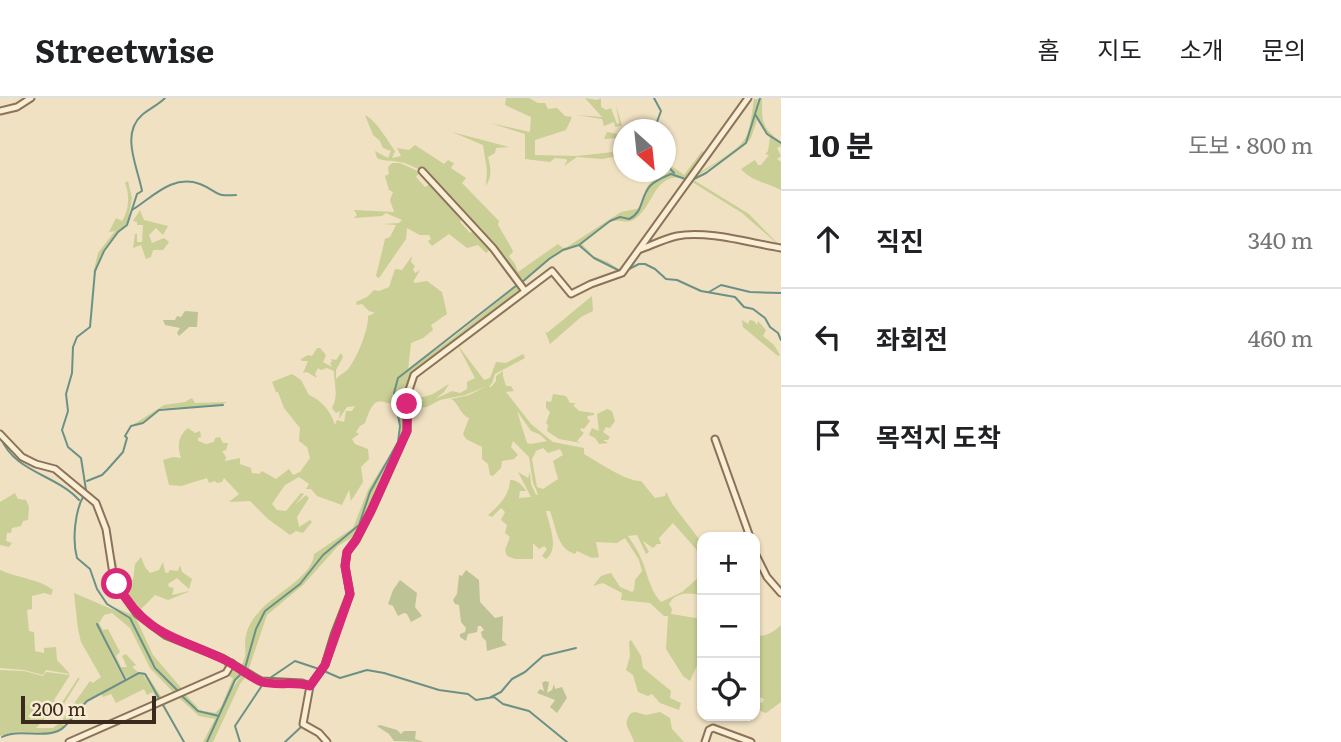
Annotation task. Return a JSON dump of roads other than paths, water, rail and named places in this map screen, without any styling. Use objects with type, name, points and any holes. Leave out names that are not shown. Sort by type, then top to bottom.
[{"type":"street","points":[[0,111],[17,107],[31,98]]},
{"type":"street","points":[[327,742],[319,733],[303,724],[310,686],[325,665],[350,594],[345,566],[347,552],[371,511],[407,431],[408,393],[414,375],[552,271],[571,294],[619,275],[640,250],[748,98]]},
{"type":"street","points":[[422,171],[493,248],[525,291]]},
{"type":"street","points":[[640,250],[667,239],[687,235],[781,248]]},
{"type":"street","points":[[0,434],[22,457],[55,469],[96,503],[106,529],[113,574],[137,614],[165,635],[232,663],[261,681],[302,683],[310,686]]},
{"type":"street","points":[[715,439],[748,532]]},
{"type":"street","points":[[760,566],[781,593]]},
{"type":"street","points":[[69,742],[226,673],[232,663]]},
{"type":"street","points":[[705,742],[709,730],[713,728],[751,742]]},
{"type":"waterway","points":[[86,490],[81,458],[68,447],[62,430],[68,411],[66,394],[72,373],[73,347],[77,337],[90,327],[95,271],[104,251],[118,232],[127,225],[137,194],[142,191],[132,152],[132,132],[142,115],[165,98]]},
{"type":"waterway","points":[[654,98],[661,111],[658,119]]},
{"type":"waterway","points":[[694,179],[746,143],[760,98]]},
{"type":"waterway","points":[[755,114],[767,134],[781,143]]},
{"type":"waterway","points":[[521,283],[549,259],[563,250],[579,245],[610,221],[634,216],[647,190],[657,180],[671,174],[688,180]]},
{"type":"waterway","points":[[132,210],[163,188],[181,182],[200,184],[219,194],[236,195]]},
{"type":"waterway","points":[[580,246],[594,258],[620,271]]},
{"type":"waterway","points":[[627,270],[645,264],[666,279],[677,280],[701,291],[735,297],[744,307],[753,309],[765,318],[781,340]]},
{"type":"waterway","points":[[245,668],[256,629],[265,611],[300,584],[323,555],[359,525],[370,492],[398,442],[400,426],[394,393],[398,378],[517,285]]},
{"type":"waterway","points":[[709,292],[721,285],[750,292],[781,293]]},
{"type":"waterway","points":[[87,481],[102,475],[123,452],[127,438],[125,436],[131,426],[143,423],[159,410],[223,405]]},
{"type":"waterway","points":[[1,438],[16,459],[79,500]]},
{"type":"waterway","points":[[84,495],[75,525],[77,558],[90,569],[97,589],[107,604],[130,618],[155,668],[178,691]]},
{"type":"waterway","points":[[97,624],[125,679]]},
{"type":"waterway","points":[[491,697],[501,692],[512,679],[525,672],[543,656],[576,648]]},
{"type":"waterway","points":[[270,678],[295,661],[319,669]]},
{"type":"waterway","points":[[324,671],[340,678],[367,670],[439,690],[468,694],[476,700],[494,697],[503,704],[529,711],[567,742]]},
{"type":"waterway","points":[[66,725],[87,701],[139,673],[145,674],[160,700]]},
{"type":"waterway","points":[[207,742],[235,680],[242,673]]},
{"type":"waterway","points":[[240,742],[235,726],[263,684]]},
{"type":"waterway","points":[[182,696],[198,711],[219,716]]},
{"type":"waterway","points":[[163,705],[184,742]]},
{"type":"waterway","points":[[2,737],[17,733],[51,733],[65,726]]},
{"type":"waterway","points":[[285,742],[301,727]]}]
